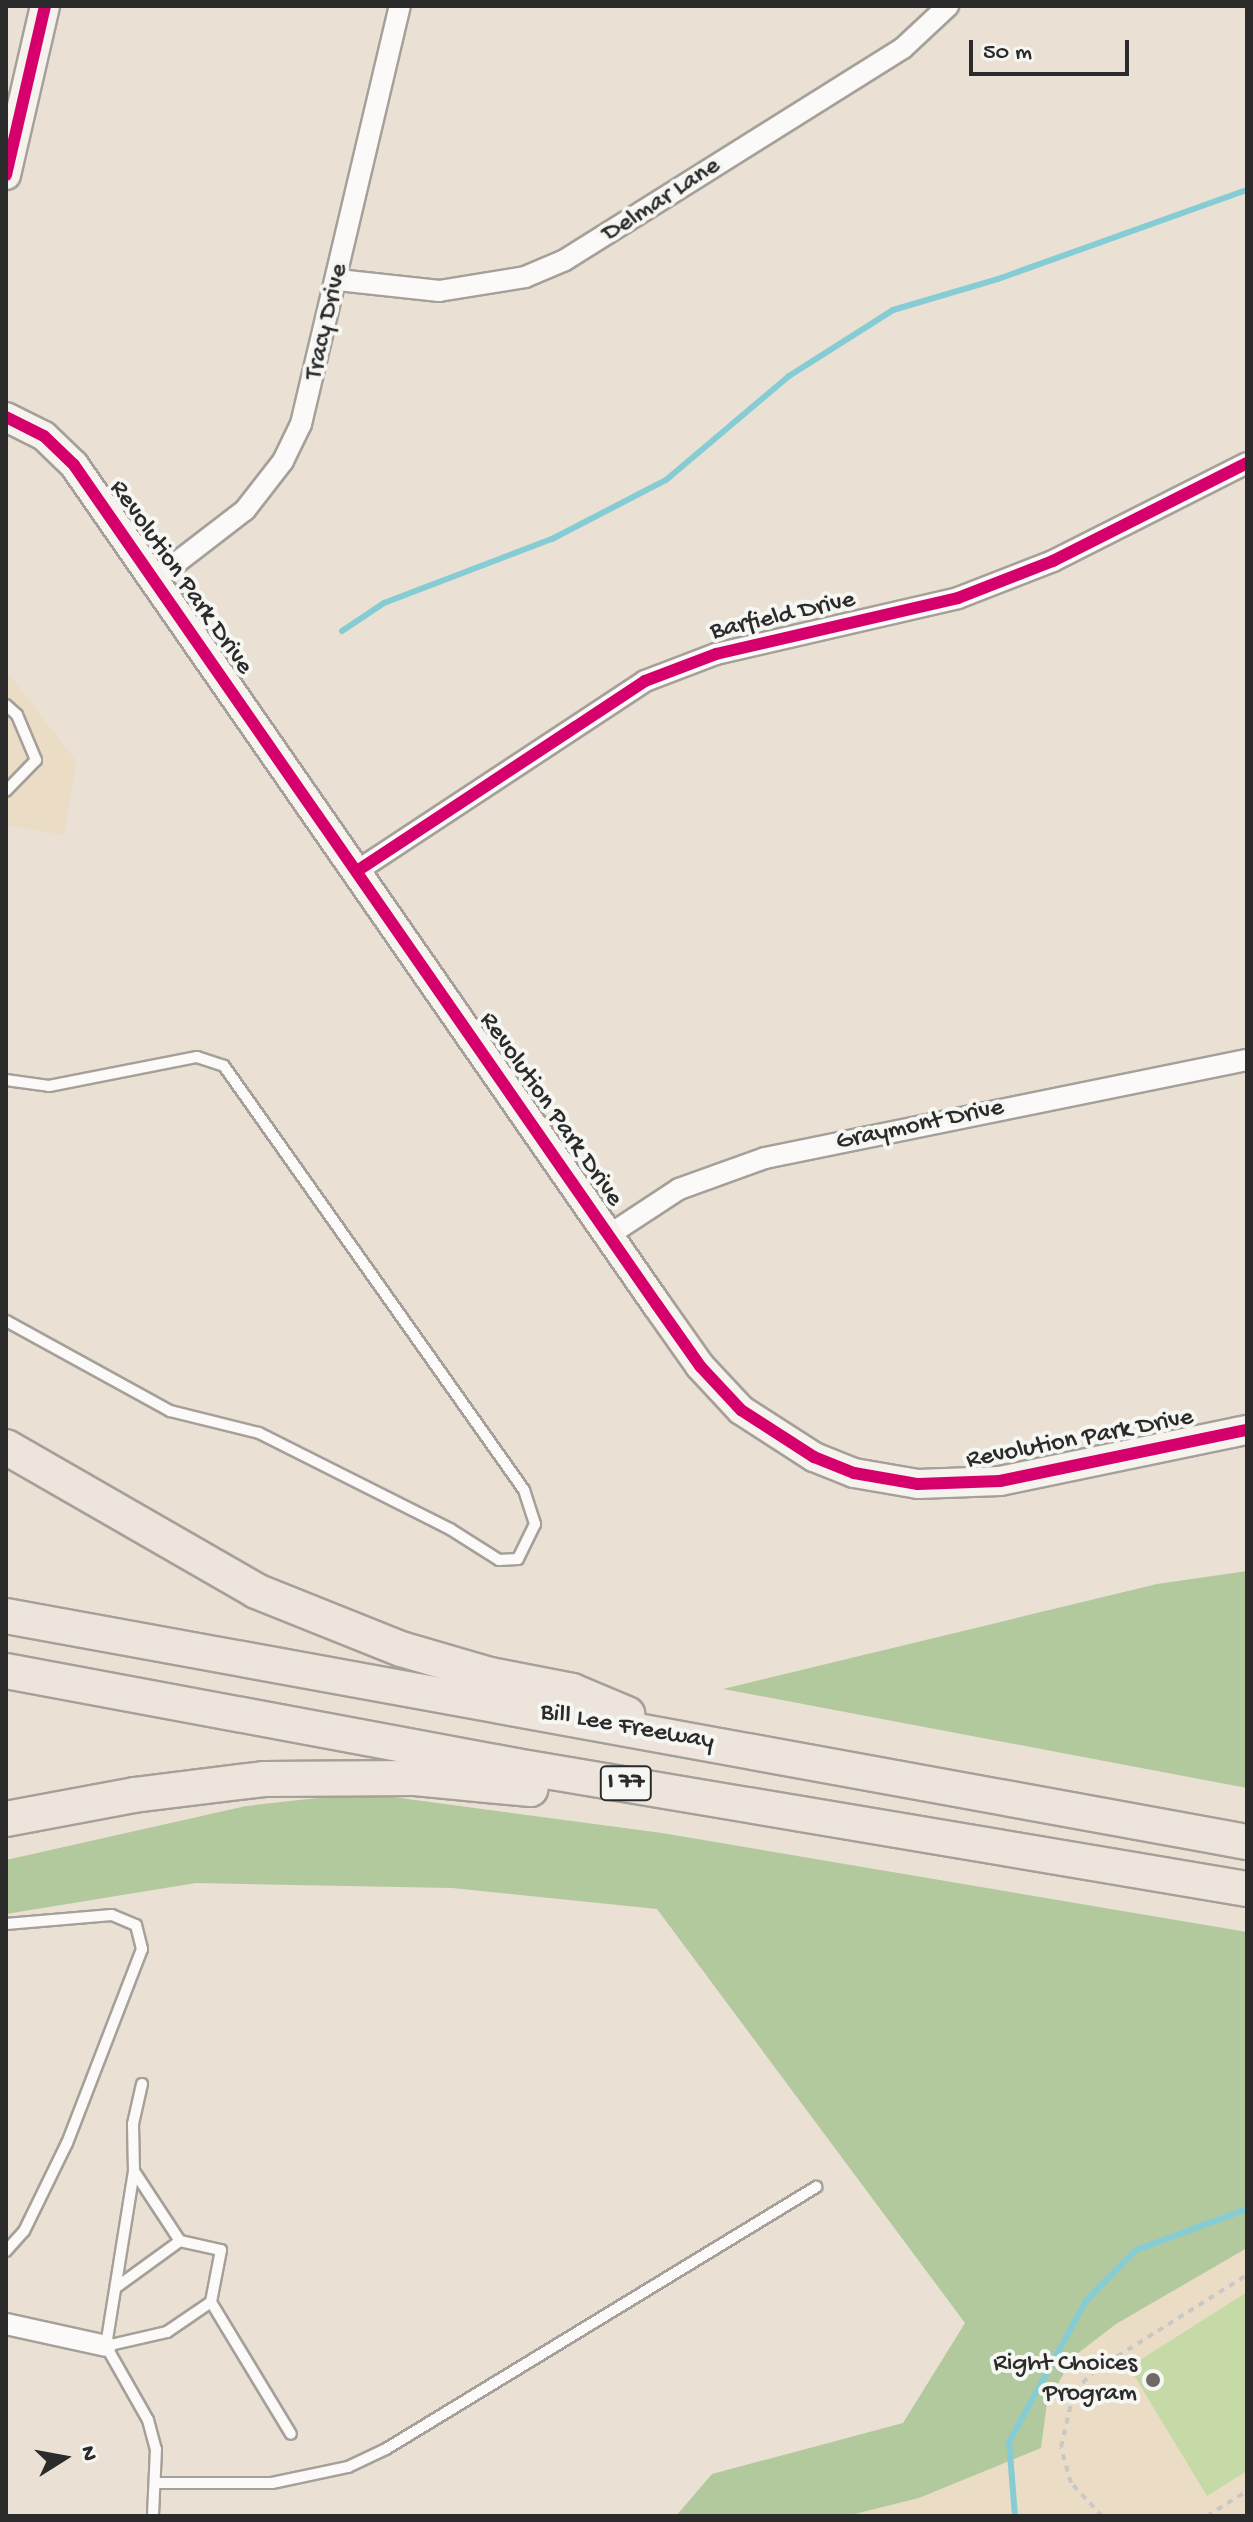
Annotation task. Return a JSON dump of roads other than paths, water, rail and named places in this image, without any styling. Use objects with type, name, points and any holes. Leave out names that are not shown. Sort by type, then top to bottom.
[{"type":"highway","points":[[6,1447],[256,1591],[401,1649],[490,1675],[572,1691],[686,1739]]},
{"type":"highway","name":"Bill Lee Freeway","points":[[6,1616],[1247,1842]]},
{"type":"highway","name":"Bill Lee Freeway","points":[[6,1671],[516,1766],[797,1810],[1247,1889]]},
{"type":"highway","points":[[6,1819],[134,1795],[313,1777],[415,1778],[594,1798],[797,1810]]},
{"type":"street","points":[[6,175],[45,6]]},
{"type":"street","name":"Tracy Drive","points":[[154,580],[245,510],[283,461],[308,404],[400,6]]},
{"type":"street","name":"Delmar Lane","points":[[338,280],[439,291],[525,277],[565,260],[903,48],[948,6]]},
{"type":"street","name":"Revolution Park Drive","points":[[6,417],[44,436],[65,454],[609,1235],[725,1395],[776,1436],[854,1473],[918,1484],[1000,1481],[1247,1430]]},
{"type":"street","name":"Barfield Drive","points":[[357,871],[645,681],[716,654],[905,612],[1009,579],[1247,463]]},
{"type":"street","name":"Graymont Drive","points":[[609,1235],[679,1189],[750,1162],[1247,1060]]},
{"type":"street","points":[[6,2324],[106,2346]]},
{"type":"lane","points":[[6,705],[17,715],[36,760],[6,791]]},
{"type":"lane","points":[[6,1321],[170,1411],[259,1433],[450,1529],[499,1560],[518,1559],[535,1524],[524,1490],[224,1066],[197,1057],[49,1086],[7,1080]]},
{"type":"lane","points":[[6,1924],[112,1915],[136,1925],[142,1949],[67,2143],[24,2231],[6,2251]]},
{"type":"lane","points":[[142,2084],[133,2124],[134,2171],[106,2346],[148,2420],[157,2483],[153,2516]]},
{"type":"lane","points":[[134,2171],[180,2241],[221,2250],[211,2302],[291,2434]]},
{"type":"lane","points":[[157,2483],[272,2483],[348,2467],[386,2449],[816,2187]]},
{"type":"lane","points":[[118,2286],[180,2241]]},
{"type":"lane","points":[[106,2346],[167,2332],[211,2302]]},
{"type":"waterway","points":[[342,631],[384,603],[552,539],[666,480],[789,376],[893,310],[998,279],[1247,190]]},
{"type":"waterway","points":[[1015,2516],[1009,2442],[1086,2301],[1136,2250],[1247,2209]]},
{"type":"place","name":"Right Choices Program","points":[[1153,2380]]}]
